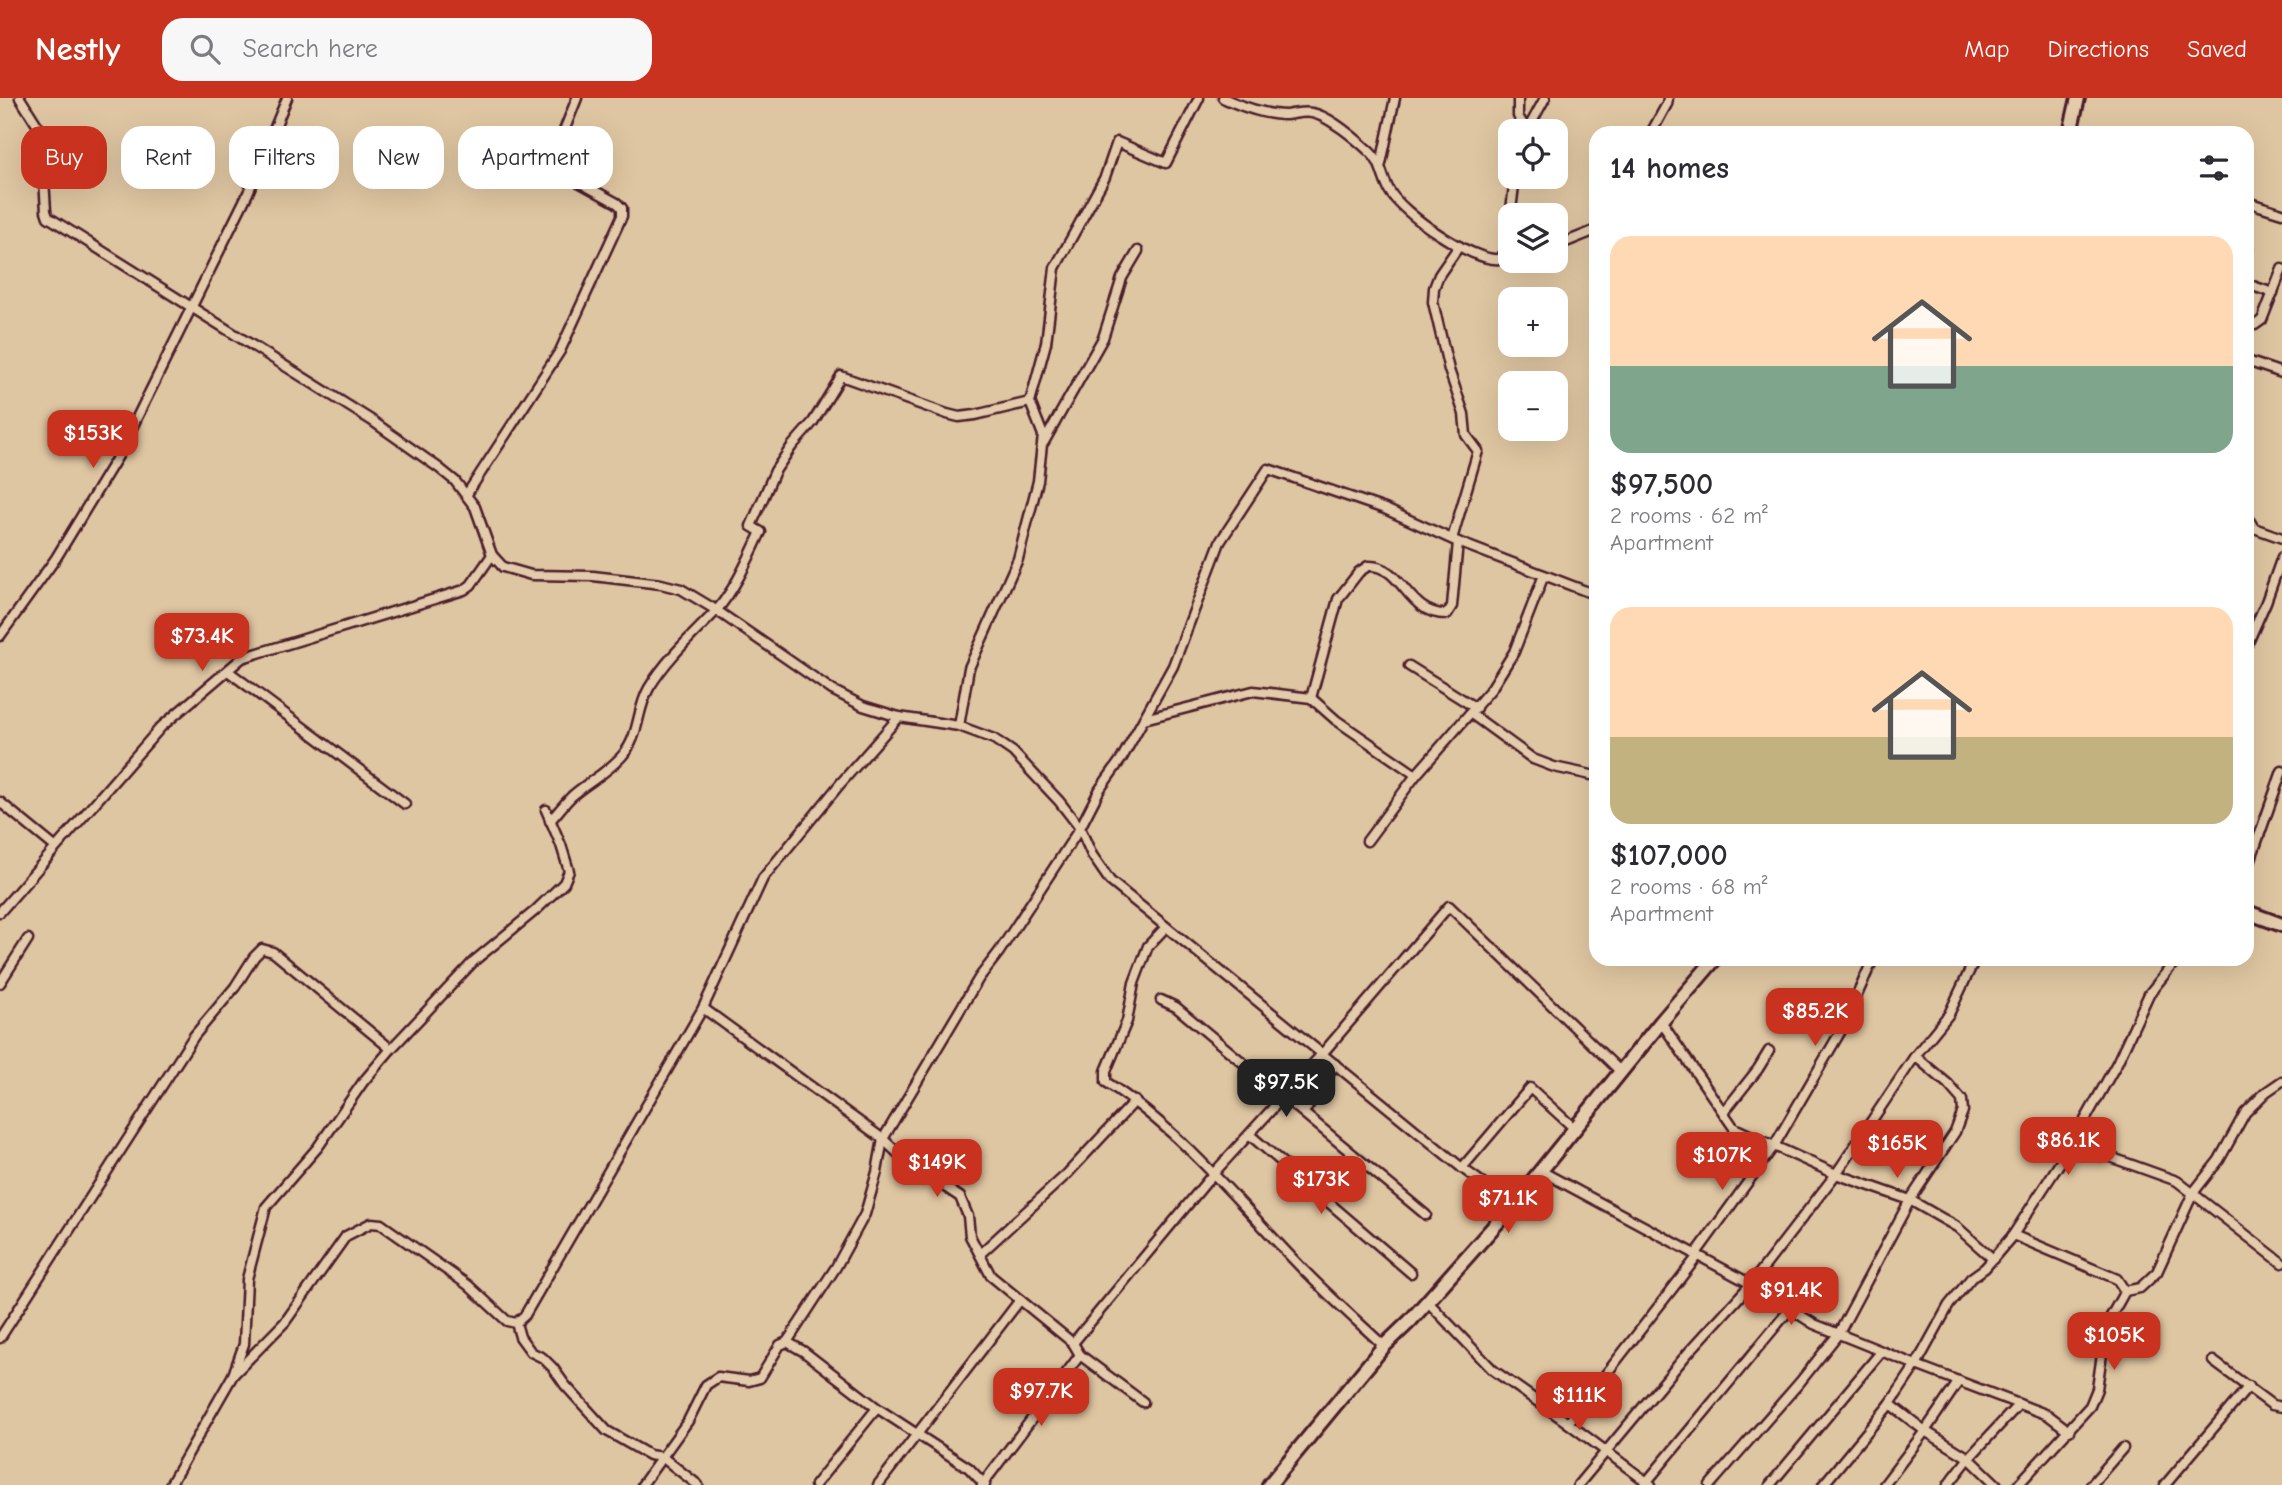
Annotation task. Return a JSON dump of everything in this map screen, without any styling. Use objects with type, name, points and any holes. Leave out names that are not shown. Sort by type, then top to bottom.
[{"type":"main road","points":[[2072,126],[2078,98]]},
{"type":"main road","points":[[2254,915],[2282,925]]},
{"type":"main road","points":[[1275,1483],[1384,1346],[1513,1205],[1709,966]]},
{"type":"street","points":[[20,98],[41,131],[48,217],[371,420],[439,468],[467,494],[475,507],[492,555],[503,567],[531,575],[593,576],[671,586],[716,610],[832,690],[863,706],[899,717],[959,726],[984,735],[1013,752],[1059,800],[1080,828],[1092,855],[1110,881],[1462,1168],[1513,1205]]},
{"type":"street","points":[[0,636],[56,558],[118,456],[257,173],[287,98]]},
{"type":"street","points":[[467,494],[560,351],[622,216],[622,208],[617,203],[553,166],[577,98]]},
{"type":"street","points":[[959,726],[969,668],[1023,546],[1038,481],[1043,443],[1039,421],[1030,402],[1046,343],[1055,268],[1105,177],[1117,142],[1166,163],[1199,98]]},
{"type":"street","points":[[1223,98],[1274,114],[1301,112],[1320,115],[1370,152],[1381,164],[1389,191],[1422,224],[1459,246],[1495,260],[1498,258]]},
{"type":"street","points":[[1381,164],[1395,98]]},
{"type":"street","points":[[1518,98],[1518,116],[1527,131],[1545,98]]},
{"type":"street","points":[[1654,126],[1668,98]]},
{"type":"street","points":[[2254,204],[2282,213]]},
{"type":"street","points":[[1568,241],[1589,233]]},
{"type":"street","points":[[1311,698],[1338,598],[1359,572],[1368,566],[1383,568],[1397,579],[1415,603],[1440,614],[1447,614],[1452,606],[1455,540],[1478,451],[1466,435],[1464,414],[1449,370],[1433,302],[1439,275],[1459,246]]},
{"type":"street","points":[[1043,443],[1103,338],[1122,278],[1138,251]]},
{"type":"street","points":[[2254,325],[2262,320],[2282,269]]},
{"type":"street","points":[[2254,286],[2273,293]]},
{"type":"street","points":[[2254,363],[2282,373]]},
{"type":"street","points":[[550,821],[572,796],[603,774],[624,754],[635,736],[638,710],[670,657],[716,610],[734,587],[761,532],[751,526],[775,471],[813,422],[841,376],[959,417],[1030,402]]},
{"type":"street","points":[[642,1485],[688,1421],[706,1385],[718,1377],[749,1381],[760,1378],[780,1345],[787,1342],[836,1267],[865,1214],[883,1139],[979,978],[1080,828],[1100,789],[1122,758],[1172,666],[1220,542],[1268,469],[1385,509],[1455,540],[1589,592]]},
{"type":"street","points":[[2254,527],[2282,538]]},
{"type":"street","points":[[0,912],[161,727],[242,659],[464,590],[492,555]]},
{"type":"street","points":[[2254,630],[2282,558]]},
{"type":"street","points":[[1367,841],[1416,775],[1473,711],[1514,652],[1544,575]]},
{"type":"street","points":[[1409,666],[1533,758],[1589,774]]},
{"type":"street","points":[[228,671],[405,804]]},
{"type":"street","points":[[1144,719],[1253,691],[1311,698],[1336,720],[1416,775]]},
{"type":"street","points":[[516,1323],[525,1315],[703,1008],[763,878],[839,784],[899,717]]},
{"type":"street","points":[[2254,850],[2282,771]]},
{"type":"street","points":[[0,802],[55,847]]},
{"type":"street","points":[[170,1485],[233,1375],[244,1343],[247,1279],[266,1207],[318,1147],[363,1082],[391,1049],[474,961],[564,883],[569,871],[546,810]]},
{"type":"street","points":[[1073,1343],[1213,1174],[1322,1054],[1449,906],[1621,1072]]},
{"type":"street","points":[[1166,926],[1147,946],[1134,983],[1127,1021],[1106,1071],[1106,1082],[1135,1101],[1213,1174],[1297,1263],[1384,1346]]},
{"type":"street","points":[[0,984],[28,939]]},
{"type":"street","points":[[0,1338],[194,1036],[235,987],[262,949],[273,952],[391,1049]]},
{"type":"street","points":[[1568,1423],[1696,1256],[1774,1146],[1842,1029],[1870,966]]},
{"type":"street","points":[[1578,1485],[1688,1353],[1751,1284],[1836,1174],[1915,1056],[1949,1014],[1972,966]]},
{"type":"street","points":[[1823,1485],[1890,1404],[1950,1305],[1971,1278],[1993,1259],[2013,1235],[2067,1152],[2117,1063],[2149,994],[2171,966]]},
{"type":"street","points":[[1161,1000],[1176,1007],[1426,1215]]},
{"type":"street","points":[[703,1008],[883,1139],[906,1161],[960,1197],[968,1216],[970,1236],[991,1276],[1073,1343],[1080,1355],[1143,1402]]},
{"type":"street","points":[[1661,1022],[1734,1128],[1836,1174],[1910,1200],[1957,1227],[1993,1259]]},
{"type":"street","points":[[1724,1112],[1769,1051]]},
{"type":"street","points":[[1710,1485],[1839,1333],[1910,1200],[1955,1132],[1963,1111],[1962,1100],[1948,1084],[1915,1056]]},
{"type":"street","points":[[1307,1108],[1335,1064]]},
{"type":"street","points":[[2018,1485],[2090,1406],[2097,1389],[2105,1334],[2110,1318],[2125,1292],[2140,1288],[2157,1272],[2193,1193],[2219,1160],[2245,1113],[2266,1092],[2282,1081]]},
{"type":"street","points":[[1462,1168],[1530,1088],[1575,1129]]},
{"type":"street","points":[[979,1254],[1067,1174],[1135,1101]]},
{"type":"street","points":[[1250,1135],[1411,1273]]},
{"type":"street","points":[[2067,1152],[2110,1157],[2177,1181],[2282,1263]]},
{"type":"street","points":[[1541,1171],[1751,1284],[1814,1324],[2048,1415],[2069,1430]]},
{"type":"street","points":[[233,1375],[285,1322],[346,1236],[371,1223],[381,1224],[468,1285],[507,1321],[516,1323]]},
{"type":"street","points":[[2013,1235],[2117,1279],[2125,1292]]},
{"type":"street","points":[[878,1485],[1020,1300]]},
{"type":"street","points":[[1427,1301],[1493,1370],[1608,1451],[1647,1484],[1790,1309]]},
{"type":"street","points":[[516,1323],[520,1337],[531,1352],[543,1358],[553,1368],[607,1431],[649,1455],[662,1457],[698,1485]]},
{"type":"street","points":[[787,1342],[917,1436],[970,1468],[983,1485],[1080,1355]]},
{"type":"street","points":[[1770,1485],[1881,1352]]},
{"type":"street","points":[[2213,1361],[2249,1385],[2272,1405],[2282,1407]]},
{"type":"street","points":[[1884,1485],[1959,1381]]},
{"type":"street","points":[[2165,1485],[2249,1385]]},
{"type":"street","points":[[1890,1404],[1925,1431],[1969,1458],[1997,1485]]},
{"type":"street","points":[[1948,1485],[2019,1404]]},
{"type":"street","points":[[815,1485],[877,1408]]},
{"type":"street","points":[[2091,1485],[2123,1448]]}]
